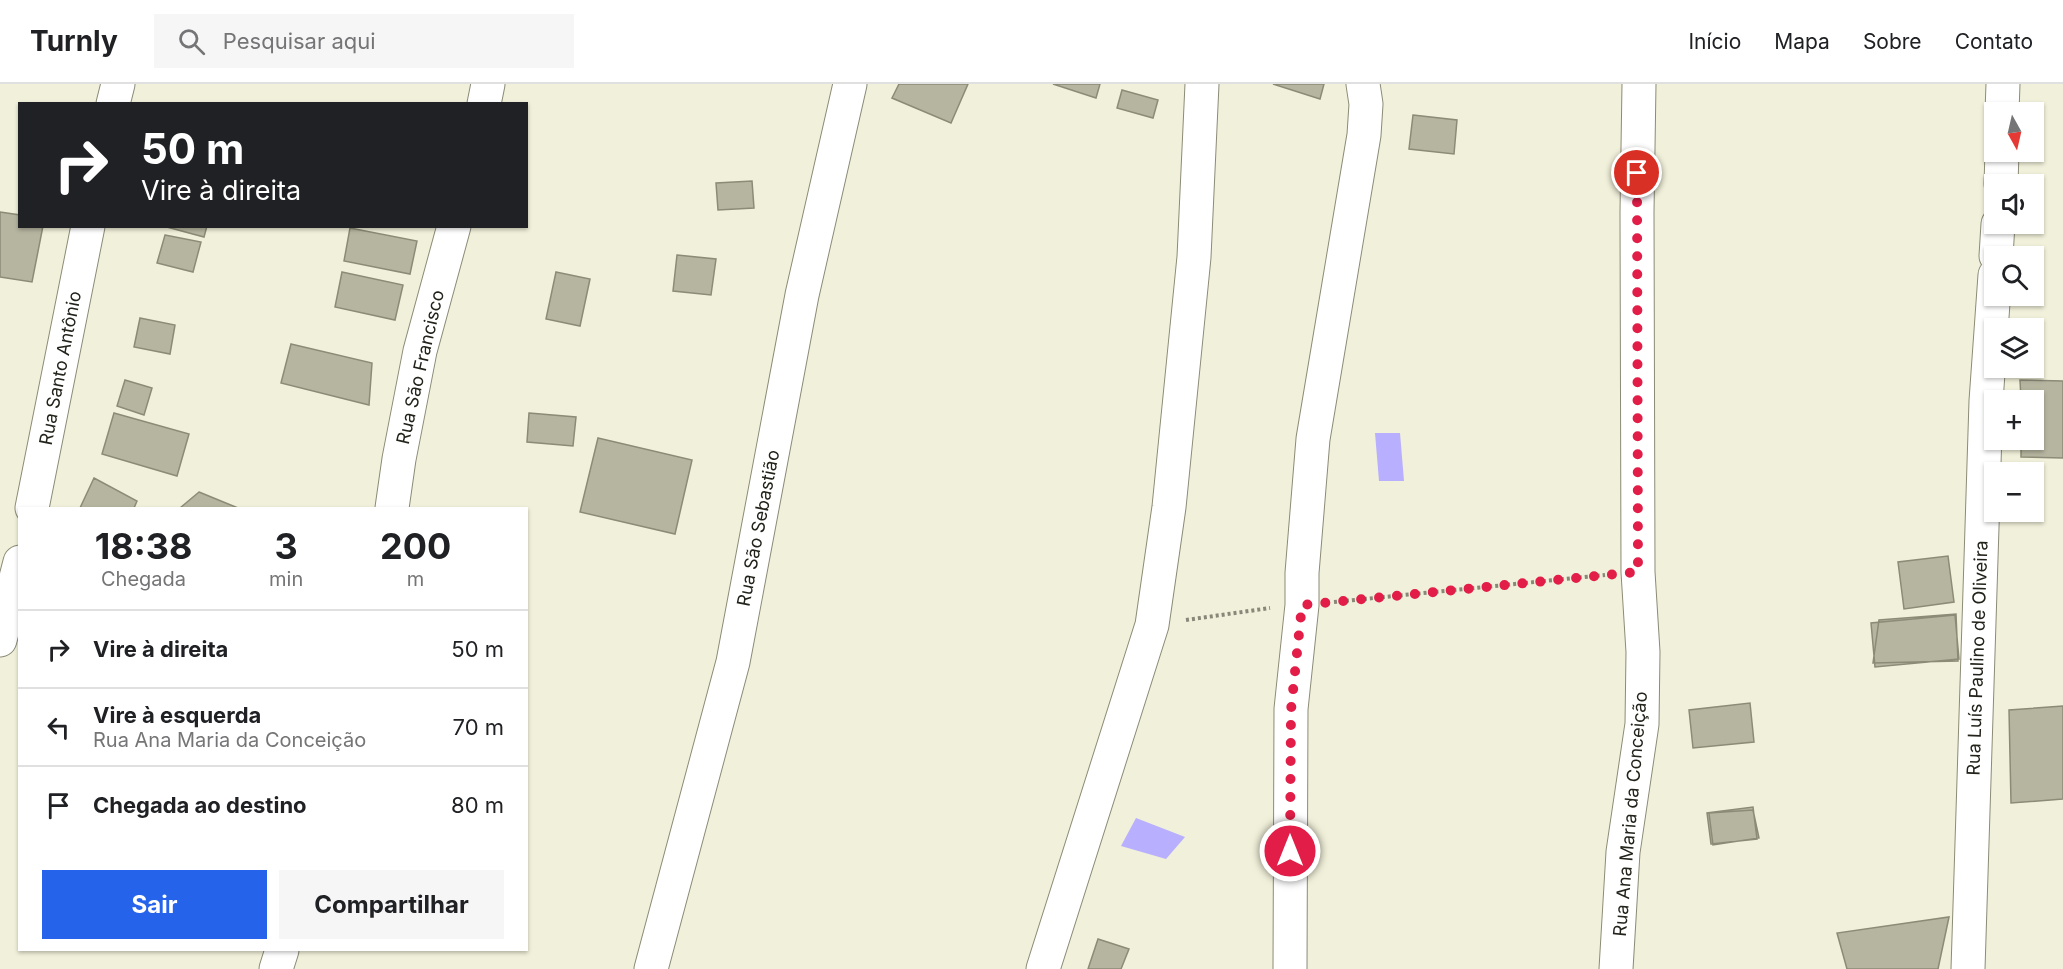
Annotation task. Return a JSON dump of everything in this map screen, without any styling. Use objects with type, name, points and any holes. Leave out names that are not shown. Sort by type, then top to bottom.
[{"type":"street","points":[[114,102],[118,84]]},
{"type":"street","points":[[484,102],[488,84]]},
{"type":"street","name":"Rua São Sebastião","points":[[651,969],[733,662],[802,295],[850,84]]},
{"type":"street","points":[[1043,969],[1152,625],[1169,507],[1194,257],[1202,84]]},
{"type":"street","points":[[1290,969],[1291,710],[1302,605],[1302,573],[1313,439],[1364,135],[1366,104],[1363,84]]},
{"type":"street","name":"Rua Ana Maria da Conceição","points":[[1616,969],[1623,852],[1642,724],[1642,652],[1638,572],[1639,84]]},
{"type":"street","points":[[2002,102],[2003,84]]},
{"type":"street","name":"Rua Santo Antônio","points":[[32,507],[88,228]]},
{"type":"street","name":"Rua São Francisco","points":[[392,507],[420,351],[453,228]]},
{"type":"street","name":"Rua Luís Paulino de Oliveira","points":[[1968,969],[1986,401],[1993,306]]},
{"type":"street","points":[[0,640],[18,570]]},
{"type":"street","points":[[276,969],[282,951]]},
{"type":"path","points":[[1152,625],[1253,610],[1638,572]]},
{"type":"shaded area","points":[[1375,433],[1400,433],[1404,481],[1379,481]]},
{"type":"shaded area","points":[[1136,818],[1185,837],[1166,859],[1121,846]]},
{"type":"building","points":[[899,84],[968,84],[951,123],[892,98]]},
{"type":"building","points":[[1053,84],[1100,84],[1096,98]]},
{"type":"building","points":[[1273,84],[1324,84],[1320,99]]},
{"type":"building","points":[[1122,90],[1158,100],[1153,118],[1117,108]]},
{"type":"building","points":[[1413,115],[1457,120],[1454,154],[1409,149]]},
{"type":"building","points":[[752,181],[754,208],[718,210],[716,183]]},
{"type":"building","points":[[0,212],[18,215],[18,228],[43,228],[32,282],[0,277]]},
{"type":"building","points":[[170,228],[206,228],[204,237]]},
{"type":"building","points":[[350,228],[417,241],[410,274],[344,261]]},
{"type":"building","points":[[165,235],[201,242],[193,272],[157,263]]},
{"type":"building","points":[[677,255],[716,259],[711,295],[673,291]]},
{"type":"building","points":[[342,272],[403,285],[395,320],[335,307]]},
{"type":"building","points":[[556,272],[590,279],[580,326],[546,319]]},
{"type":"building","points":[[140,318],[175,325],[170,354],[134,347]]},
{"type":"building","points":[[291,344],[372,363],[369,405],[281,383]]},
{"type":"building","points":[[125,380],[152,388],[144,415],[117,406]]},
{"type":"building","points":[[2020,380],[2063,381],[2063,458],[2021,457],[2021,450],[2044,450],[2044,390],[2020,390]]},
{"type":"building","points":[[114,413],[189,434],[177,476],[102,454]]},
{"type":"building","points":[[529,413],[576,417],[573,446],[527,442]]},
{"type":"building","points":[[598,438],[692,460],[675,534],[580,512]]},
{"type":"building","points":[[94,478],[137,501],[134,507],[80,507]]},
{"type":"building","points":[[199,492],[236,507],[181,507]]},
{"type":"building","points":[[1948,556],[1954,602],[1904,609],[1898,562]]},
{"type":"building","points":[[1956,614],[1958,661],[1873,663],[1879,620]]},
{"type":"building","points":[[1955,615],[1959,659],[1875,667],[1871,623]]},
{"type":"building","points":[[1750,703],[1754,742],[1693,748],[1689,710]]},
{"type":"building","points":[[2063,706],[2063,799],[2011,803],[2009,710]]},
{"type":"building","points":[[1753,807],[1757,839],[1711,844],[1707,813]]},
{"type":"building","points":[[1753,810],[1759,838],[1713,845],[1709,813]]},
{"type":"building","points":[[1949,917],[1938,969],[1847,969],[1837,933]]},
{"type":"building","points":[[1098,939],[1129,949],[1121,969],[1088,969]]},
{"type":"route","points":[[1290,851],[1291,710],[1302,605],[1638,572],[1637,173]]}]
